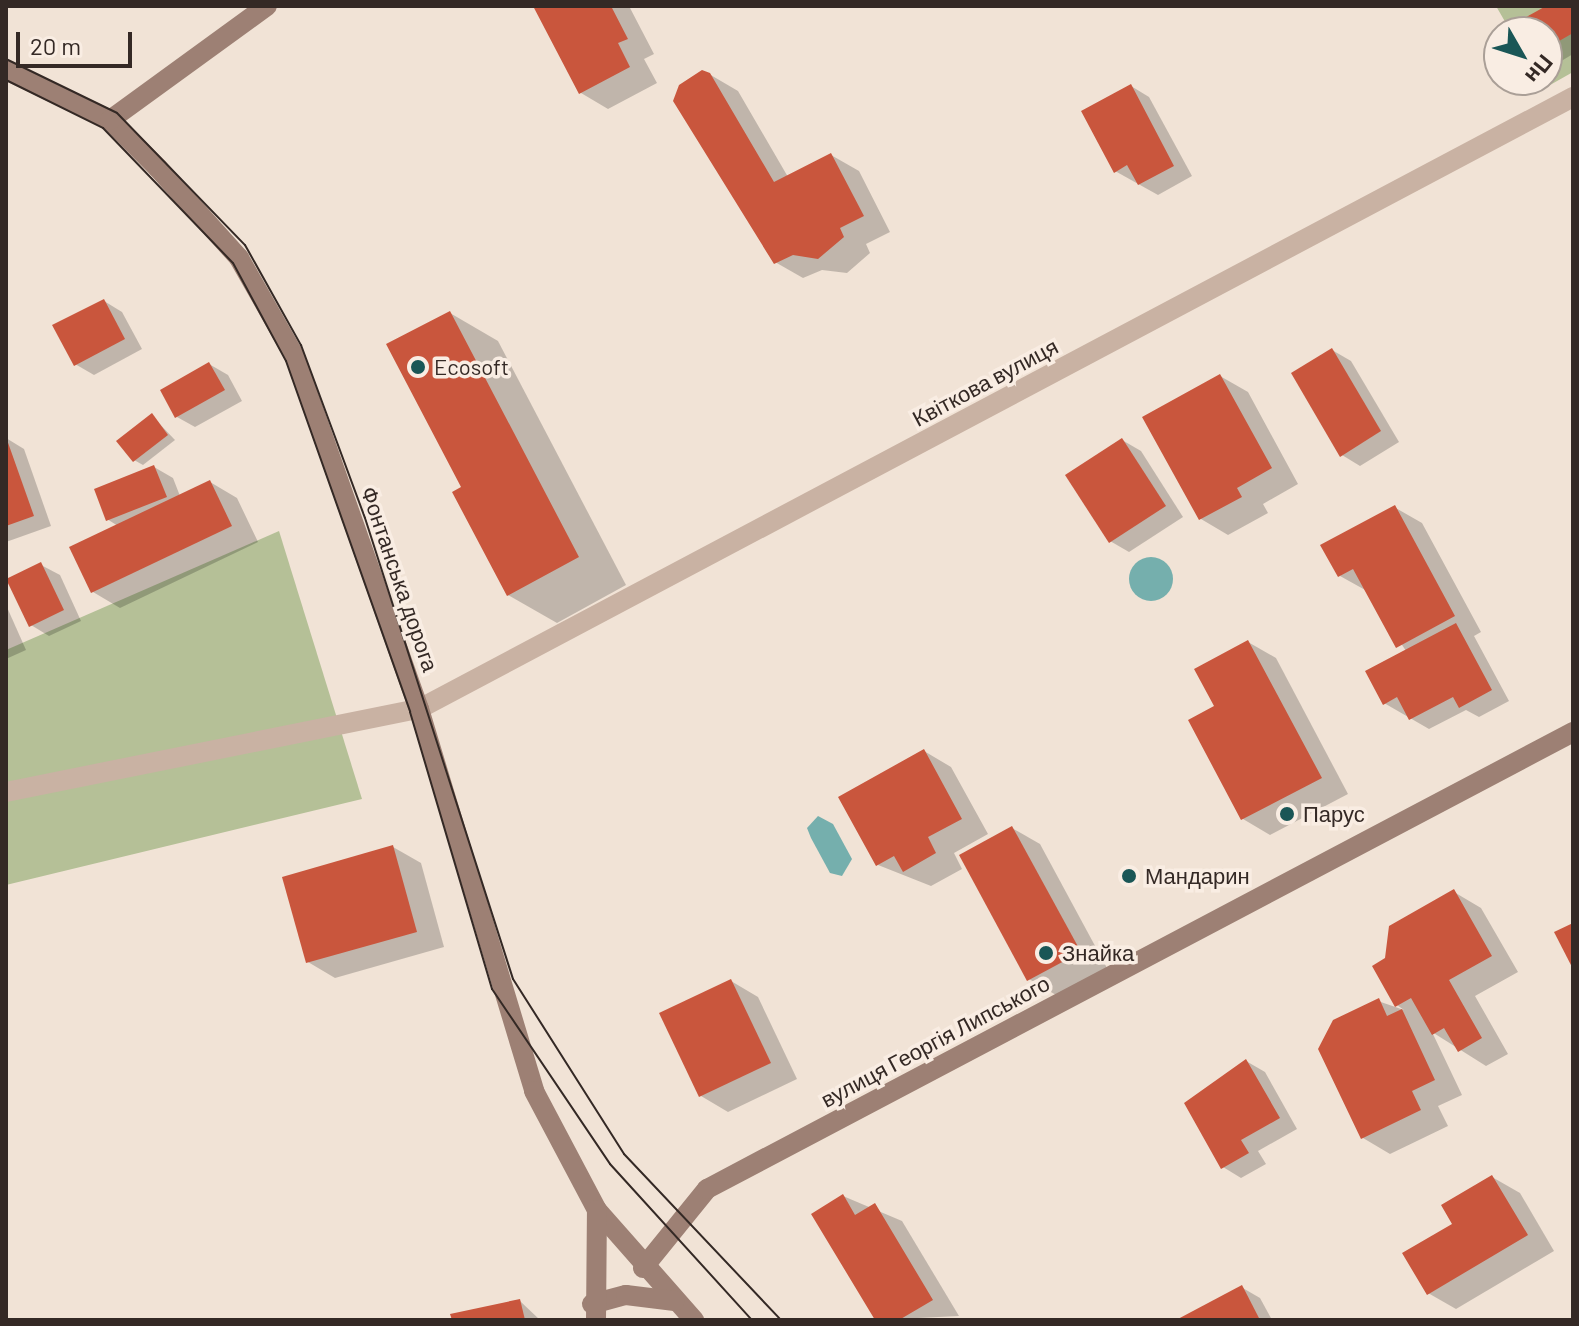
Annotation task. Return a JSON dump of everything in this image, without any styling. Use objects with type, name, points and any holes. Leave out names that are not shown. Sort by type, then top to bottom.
[{"type":"main road","points":[[110,120],[267,6]]},
{"type":"main road","name":"Фонтанська дорога","points":[[6,70],[110,120],[239,258],[295,357],[419,709],[534,1091],[597,1210],[643,1268],[694,1320]]},
{"type":"main road","name":"вулиця Георгія Липського","points":[[643,1268],[707,1189],[1573,732]]},
{"type":"main road","points":[[597,1210],[594,1312],[626,1295],[675,1301]]},
{"type":"street","name":"Квіткова вулиця","points":[[6,792],[419,709],[1573,97]]},
{"type":"green space","points":[[1496,6],[1573,6],[1573,72],[1563,78],[1563,16],[1502,16]]},
{"type":"green space","points":[[279,531],[362,799],[6,885],[6,650]]},
{"type":"water","points":[[1151,557],[1166,564],[1173,579],[1166,594],[1151,601],[1136,594],[1129,579],[1136,564]]},
{"type":"water","points":[[818,816],[833,824],[852,859],[842,876],[830,873],[807,828]]},
{"type":"building","points":[[533,6],[611,6],[628,39],[618,43],[630,67],[579,94]]},
{"type":"building","points":[[1546,6],[1573,6],[1573,33],[1563,39],[1563,16],[1528,16]]},
{"type":"building","points":[[702,70],[710,73],[774,182],[831,153],[864,216],[840,228],[844,237],[818,259],[793,255],[774,264],[673,101],[679,85]]},
{"type":"building","points":[[1131,84],[1174,166],[1138,185],[1127,165],[1114,173],[1081,111]]},
{"type":"building","points":[[104,299],[125,339],[74,366],[52,325]]},
{"type":"building","points":[[450,311],[579,557],[507,596],[452,492],[461,487],[386,344]]},
{"type":"building","points":[[1332,348],[1381,431],[1340,457],[1291,373]]},
{"type":"building","points":[[209,362],[225,390],[175,418],[160,390]]},
{"type":"building","points":[[1220,374],[1272,468],[1237,488],[1242,497],[1199,520],[1142,417]]},
{"type":"building","points":[[152,413],[168,435],[133,462],[116,441]]},
{"type":"building","points":[[6,437],[34,516],[6,526]]},
{"type":"building","points":[[1122,438],[1166,506],[1109,543],[1065,475]]},
{"type":"building","points":[[154,465],[167,497],[106,521],[94,489]]},
{"type":"building","points":[[210,480],[232,526],[91,593],[69,547]]},
{"type":"building","points":[[1395,505],[1455,616],[1396,648],[1353,569],[1338,577],[1320,545]]},
{"type":"building","points":[[41,562],[64,610],[29,627],[6,579]]},
{"type":"building","points":[[1456,623],[1492,690],[1459,708],[1453,697],[1409,720],[1397,697],[1383,705],[1365,671]]},
{"type":"building","points":[[1248,640],[1322,778],[1241,820],[1188,720],[1214,706],[1194,669]]},
{"type":"building","points":[[924,749],[962,819],[928,837],[936,853],[903,872],[894,856],[876,866],[838,797]]},
{"type":"building","points":[[1012,826],[1081,952],[1027,981],[959,855]]},
{"type":"building","points":[[393,845],[417,932],[306,963],[282,877]]},
{"type":"building","points":[[1454,889],[1492,956],[1449,980],[1482,1038],[1458,1052],[1444,1028],[1432,1035],[1411,998],[1395,1007],[1372,966],[1385,958],[1389,926]]},
{"type":"building","points":[[1573,923],[1573,969],[1554,932]]},
{"type":"building","points":[[731,979],[771,1063],[699,1097],[659,1013]]},
{"type":"building","points":[[1379,998],[1387,1016],[1402,1009],[1435,1080],[1412,1091],[1421,1110],[1361,1139],[1318,1049],[1333,1020]]},
{"type":"building","points":[[1246,1059],[1280,1118],[1241,1140],[1249,1153],[1221,1169],[1184,1103]]},
{"type":"building","points":[[1492,1175],[1528,1235],[1427,1295],[1402,1253],[1452,1224],[1441,1205]]},
{"type":"building","points":[[843,1194],[855,1215],[875,1203],[933,1300],[899,1320],[875,1320],[811,1214]]},
{"type":"building","points":[[1242,1285],[1260,1320],[1176,1320]]},
{"type":"building","points":[[520,1299],[525,1320],[452,1320],[450,1314]]},
{"type":"tram line","points":[[6,59],[117,113],[245,245],[301,345],[365,518],[513,979],[624,1154],[781,1320]]},
{"type":"tram line","points":[[6,80],[103,128],[233,263],[286,361],[410,712],[492,989],[610,1164],[752,1320]]},
{"type":"place","name":"Ecosoft","points":[[418,367]]},
{"type":"place","name":"Парус","points":[[1287,814]]},
{"type":"place","name":"Мандарин","points":[[1129,876]]},
{"type":"place","name":"Знайка","points":[[1046,953]]}]
